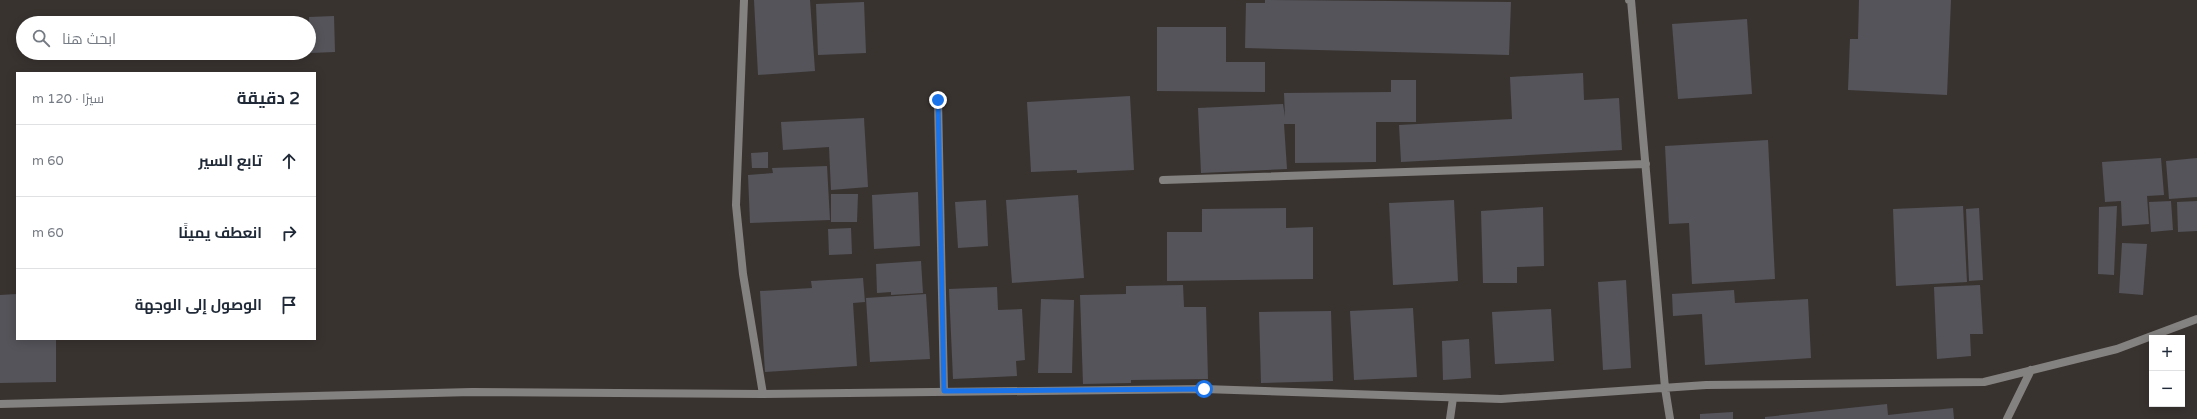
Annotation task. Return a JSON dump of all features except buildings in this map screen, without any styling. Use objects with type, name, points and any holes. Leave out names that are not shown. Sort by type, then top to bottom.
[{"type":"street","points":[[744,0],[736,205],[743,274],[763,394]]},
{"type":"street","points":[[1631,0],[1665,388],[1670,419]]},
{"type":"street","points":[[938,100],[944,391]]},
{"type":"street","points":[[1163,180],[1646,164]]},
{"type":"street","points":[[0,404],[472,392],[763,394],[1204,389],[1501,399],[1706,385],[1984,382],[2117,349],[2197,319]]},
{"type":"street","points":[[2007,419],[2031,370]]},
{"type":"street","points":[[1450,419],[1453,398]]},
{"type":"route","points":[[938,100],[944,391],[1204,389]]}]
